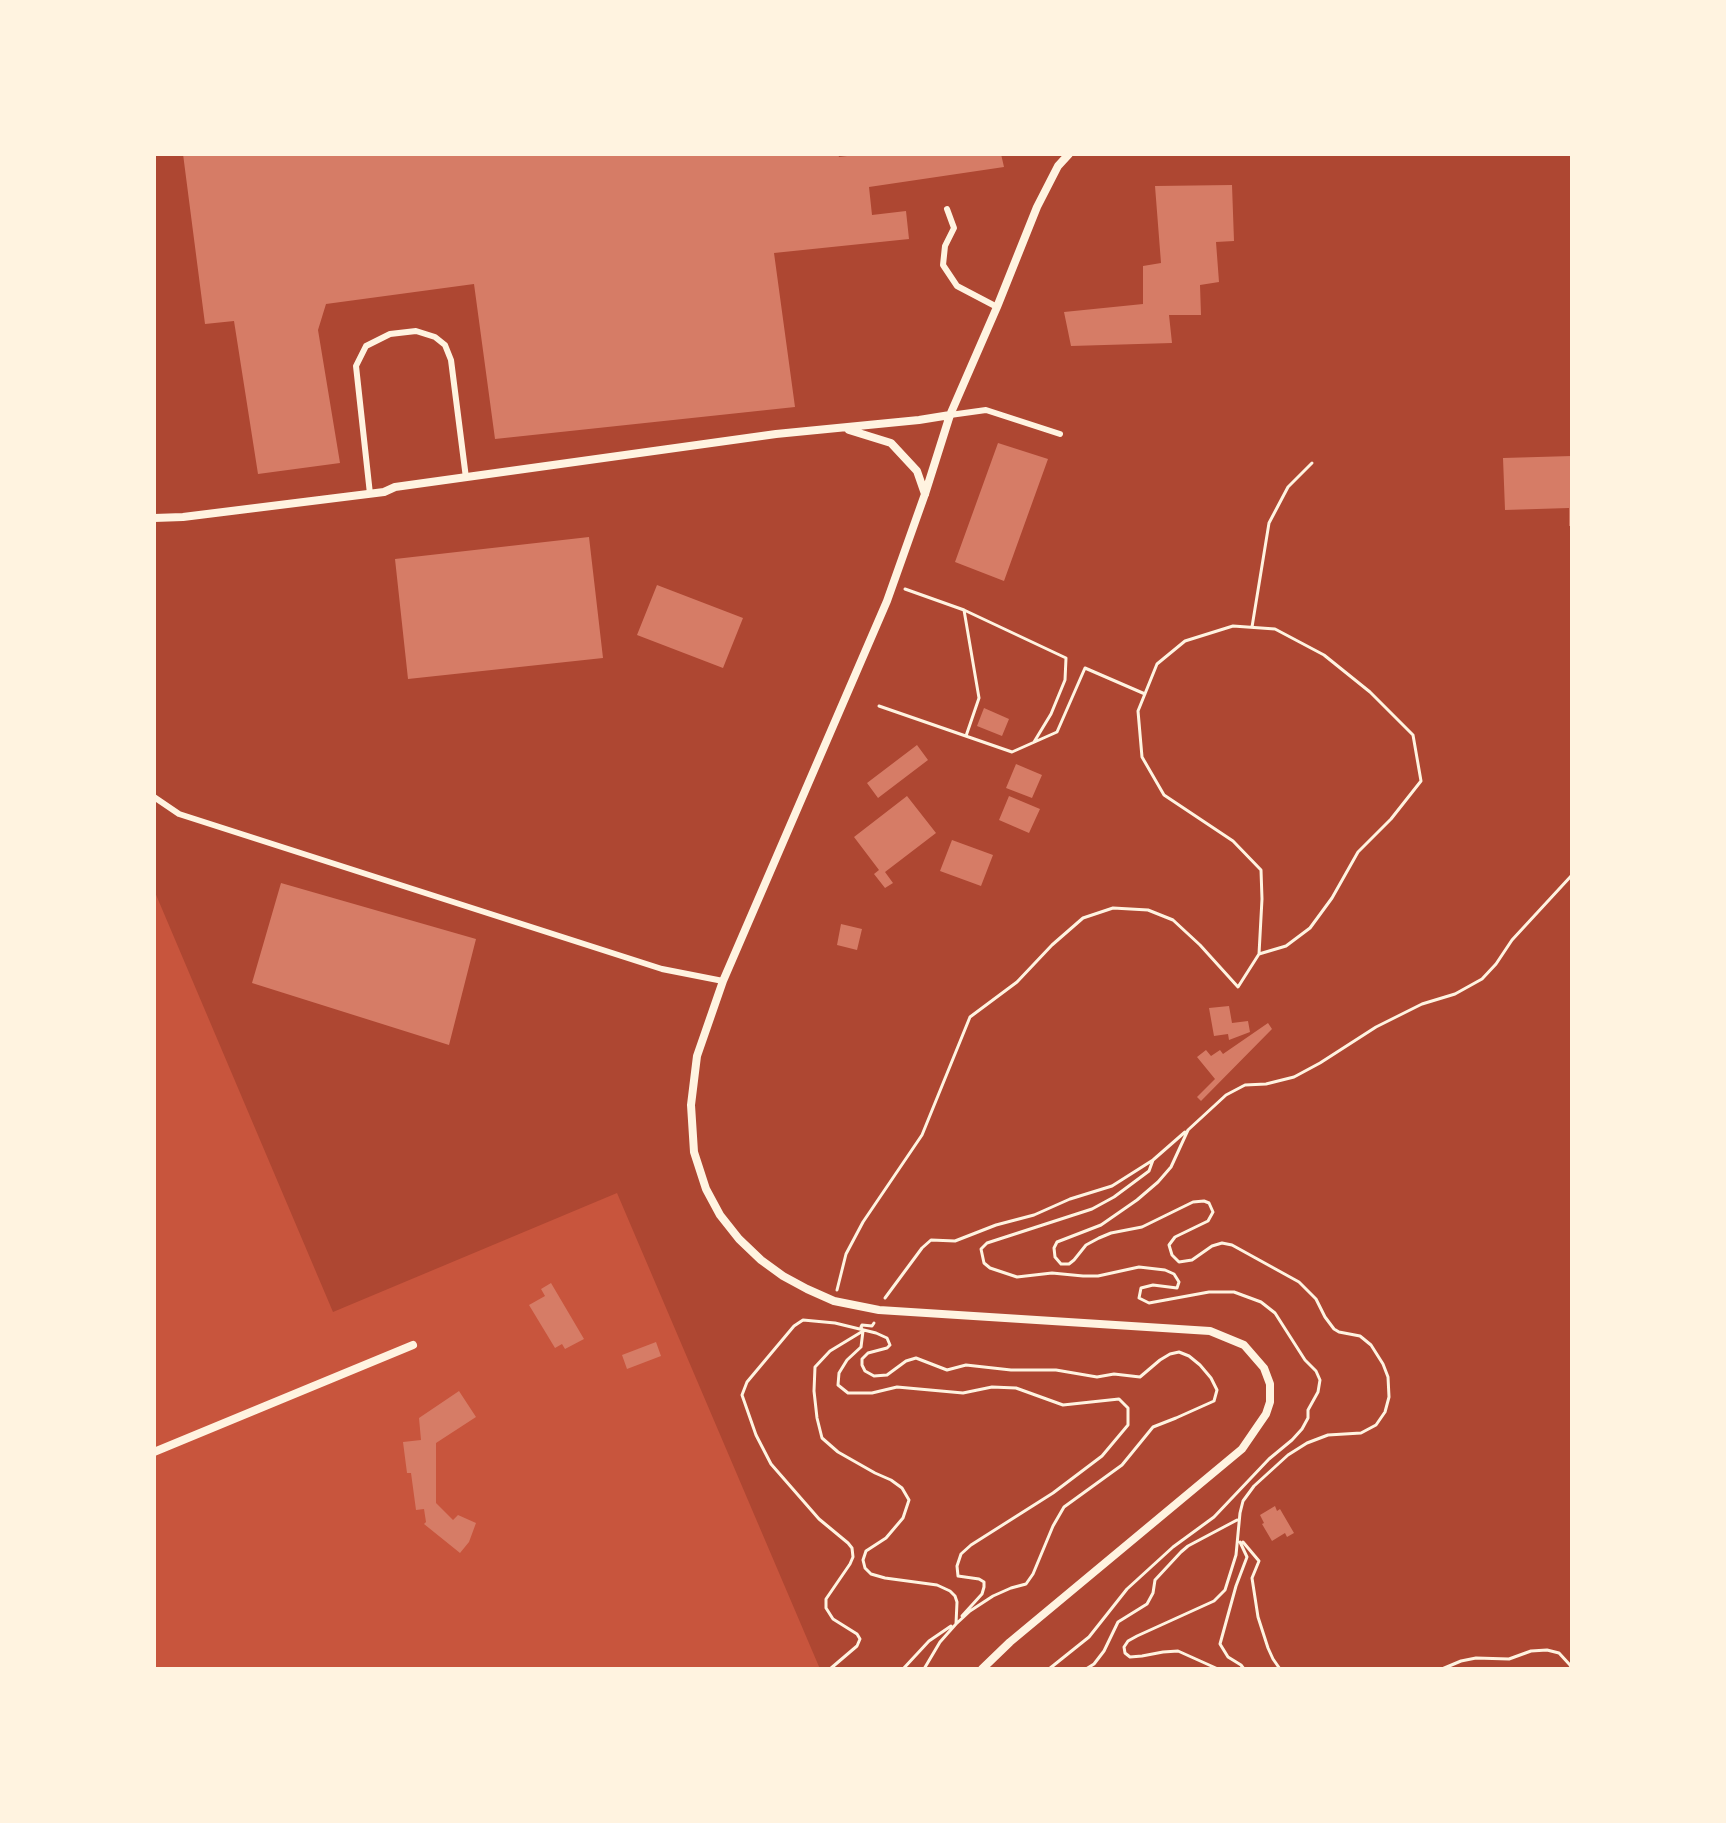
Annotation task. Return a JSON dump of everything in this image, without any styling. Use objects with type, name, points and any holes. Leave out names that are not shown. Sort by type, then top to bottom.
[{"type":"street","points":[[982,1669],[1010,1642],[1242,1449],[1266,1414],[1271,1394],[1264,1368],[1244,1345],[1210,1331],[879,1310],[834,1301],[795,1282],[761,1260],[720,1215],[706,1189],[694,1152],[691,1105],[697,1056],[723,981],[893,584],[950,415],[1037,207],[1058,166],[1069,154]]},
{"type":"street","points":[[154,518],[370,494],[395,487],[776,434],[845,429],[950,415]]},
{"type":"street","points":[[845,429],[891,443],[917,471],[925,494]]},
{"type":"street","points":[[154,1452],[413,1345]]},
{"type":"lane","points":[[947,209],[954,228],[945,246],[943,265],[957,286],[997,307]]},
{"type":"lane","points":[[370,494],[356,366],[366,346],[390,334],[416,331],[435,337],[445,345],[451,360],[466,478]]},
{"type":"lane","points":[[950,415],[986,410],[1060,434]]},
{"type":"lane","points":[[154,797],[179,814],[209,824],[662,969],[723,981]]},
{"type":"path","points":[[1252,627],[1269,523],[1288,487],[1312,463]]},
{"type":"path","points":[[893,584],[964,610],[1066,658],[1065,680],[1051,714],[1034,742]]},
{"type":"path","points":[[964,610],[979,698],[966,736]]},
{"type":"path","points":[[834,1301],[846,1254],[863,1222],[922,1135],[970,1017],[1017,982],[1083,918],[1113,908],[1148,910],[1173,920],[1238,987],[1259,954],[1261,870],[1233,841],[1164,795],[1142,757],[1138,711],[1157,664],[1185,641],[1233,626],[1275,629],[1324,655],[1370,692],[1413,735],[1421,781],[1391,819],[1358,852],[1332,898],[1310,928],[1286,946],[1259,954]]},
{"type":"path","points":[[879,706],[1012,752],[1057,732],[1085,668],[1145,694]]},
{"type":"path","points":[[903,1669],[929,1641],[956,1624],[982,1594],[984,1582],[958,1576],[961,1554],[1053,1493],[1102,1456],[1128,1425],[1128,1408],[1119,1399],[1063,1405],[1016,1388],[992,1387],[963,1393],[897,1387],[872,1393],[848,1393],[838,1385],[839,1373],[861,1347],[862,1325],[873,1325],[889,1292],[922,1248],[931,1240],[955,1241],[1112,1186],[1153,1160],[1226,1095],[1245,1085],[1294,1077],[1376,1027],[1422,1004],[1455,994],[1482,979],[1512,940],[1572,875]]},
{"type":"path","points":[[1188,1130],[1171,1167],[1158,1182],[1101,1225],[1057,1242],[1055,1257],[1061,1264],[1069,1264],[1086,1245],[1099,1238],[1142,1227],[1193,1202],[1204,1201],[1209,1203],[1213,1212],[1208,1221],[1175,1237],[1169,1245],[1172,1255],[1179,1262],[1192,1260],[1212,1246],[1222,1243],[1232,1245],[1310,1290],[1334,1329],[1360,1336],[1371,1345],[1388,1377],[1389,1397],[1385,1412],[1376,1425],[1361,1433],[1328,1435],[1307,1443],[1288,1455],[1254,1486],[1243,1501],[1236,1555],[1225,1590],[1214,1601],[1137,1636],[1124,1647],[1130,1657],[1178,1651],[1218,1669]]},
{"type":"path","points":[[1049,1669],[1089,1637],[1127,1589],[1173,1547],[1214,1517],[1269,1459],[1292,1440],[1308,1418],[1308,1410],[1318,1392],[1320,1380],[1316,1371],[1305,1360],[1275,1313],[1261,1302],[1234,1292],[1209,1292],[1149,1303],[1139,1298],[1141,1288],[1153,1285],[1177,1288],[1179,1282],[1174,1274],[1165,1270],[1139,1267],[1098,1276],[1052,1273],[1017,1277],[984,1263],[981,1249],[987,1243],[1092,1209],[1149,1171],[1153,1160]]},
{"type":"path","points":[[830,1669],[857,1646],[860,1639],[833,1619],[826,1608],[826,1599],[850,1564],[852,1548],[819,1519],[771,1464],[756,1435],[742,1395],[747,1382],[799,1322],[835,1323],[887,1338],[890,1345],[887,1348],[868,1353],[862,1359],[865,1371],[874,1376],[887,1375],[906,1361],[916,1358],[947,1370],[966,1365],[1011,1370],[1056,1370],[1097,1377],[1114,1374],[1140,1377],[1160,1360],[1179,1352],[1200,1365],[1217,1390],[1214,1401],[1153,1427],[1122,1465],[1064,1507],[1026,1584],[993,1596],[970,1611],[940,1642],[924,1669]]},
{"type":"path","points":[[863,1331],[830,1351],[815,1367],[814,1391],[822,1438],[838,1452],[891,1480],[902,1488],[909,1500],[903,1518],[886,1538],[866,1551],[863,1560],[865,1568],[871,1574],[885,1578],[937,1585],[950,1591],[957,1602],[956,1624]]},
{"type":"path","points":[[1086,1669],[1104,1651],[1118,1622],[1147,1604],[1155,1580],[1181,1552],[1239,1519]]},
{"type":"path","points":[[1239,1538],[1247,1557],[1220,1644],[1228,1657],[1244,1669]]},
{"type":"path","points":[[1239,1538],[1259,1561],[1252,1578],[1258,1617],[1268,1648],[1280,1669]]},
{"type":"path","points":[[1442,1669],[1476,1658],[1509,1659],[1531,1651],[1547,1650],[1559,1653],[1572,1669]]},
{"type":"shaded area","points":[[154,154],[1572,154],[1572,1669],[820,1669],[617,1193],[333,1312],[154,890]]},
{"type":"building","points":[[183,154],[838,154],[839,157],[863,154],[1001,154],[1004,167],[869,187],[872,215],[906,211],[909,239],[774,253],[795,407],[495,439],[474,284],[326,304],[318,330],[340,463],[258,474],[234,321],[205,324]]},
{"type":"building","points":[[1232,185],[1234,241],[1216,242],[1219,282],[1200,285],[1201,315],[1169,315],[1172,343],[1071,346],[1064,312],[1143,304],[1143,266],[1161,263],[1155,186]]},
{"type":"building","points":[[998,443],[1048,459],[1004,581],[955,562]]},
{"type":"building","points":[[1572,456],[1572,526],[1569,526],[1569,508],[1505,510],[1503,458]]},
{"type":"building","points":[[589,537],[603,658],[408,679],[395,559]]},
{"type":"building","points":[[657,585],[743,618],[723,668],[637,635]]},
{"type":"building","points":[[984,708],[1009,719],[1002,736],[977,726]]},
{"type":"building","points":[[917,745],[928,760],[878,798],[867,783]]},
{"type":"building","points":[[1016,764],[1042,775],[1032,798],[1006,788]]},
{"type":"building","points":[[907,796],[936,833],[885,872],[893,883],[885,888],[874,874],[879,870],[854,837]]},
{"type":"building","points":[[1009,796],[1040,809],[1029,833],[999,820]]},
{"type":"building","points":[[952,840],[993,855],[981,886],[940,871]]},
{"type":"building","points":[[281,883],[476,939],[449,1045],[252,983]]},
{"type":"building","points":[[841,924],[862,929],[857,950],[837,945]]},
{"type":"building","points":[[1229,1006],[1232,1023],[1248,1021],[1250,1032],[1229,1040],[1228,1034],[1214,1036],[1209,1008]]},
{"type":"building","points":[[1268,1023],[1272,1029],[1201,1101],[1197,1097],[1215,1079],[1197,1057],[1206,1050],[1211,1056],[1220,1050],[1223,1054]]},
{"type":"building","points":[[551,1283],[584,1339],[565,1349],[562,1344],[555,1348],[529,1305],[545,1296],[541,1289]]},
{"type":"building","points":[[656,1342],[661,1356],[627,1369],[622,1355]]},
{"type":"building","points":[[459,1391],[476,1417],[436,1443],[436,1503],[453,1520],[458,1515],[476,1523],[469,1542],[460,1553],[424,1524],[424,1509],[416,1510],[403,1442],[421,1440],[419,1418]]},
{"type":"building","points":[[1275,1506],[1294,1533],[1287,1537],[1285,1533],[1272,1541],[1260,1515]]}]
